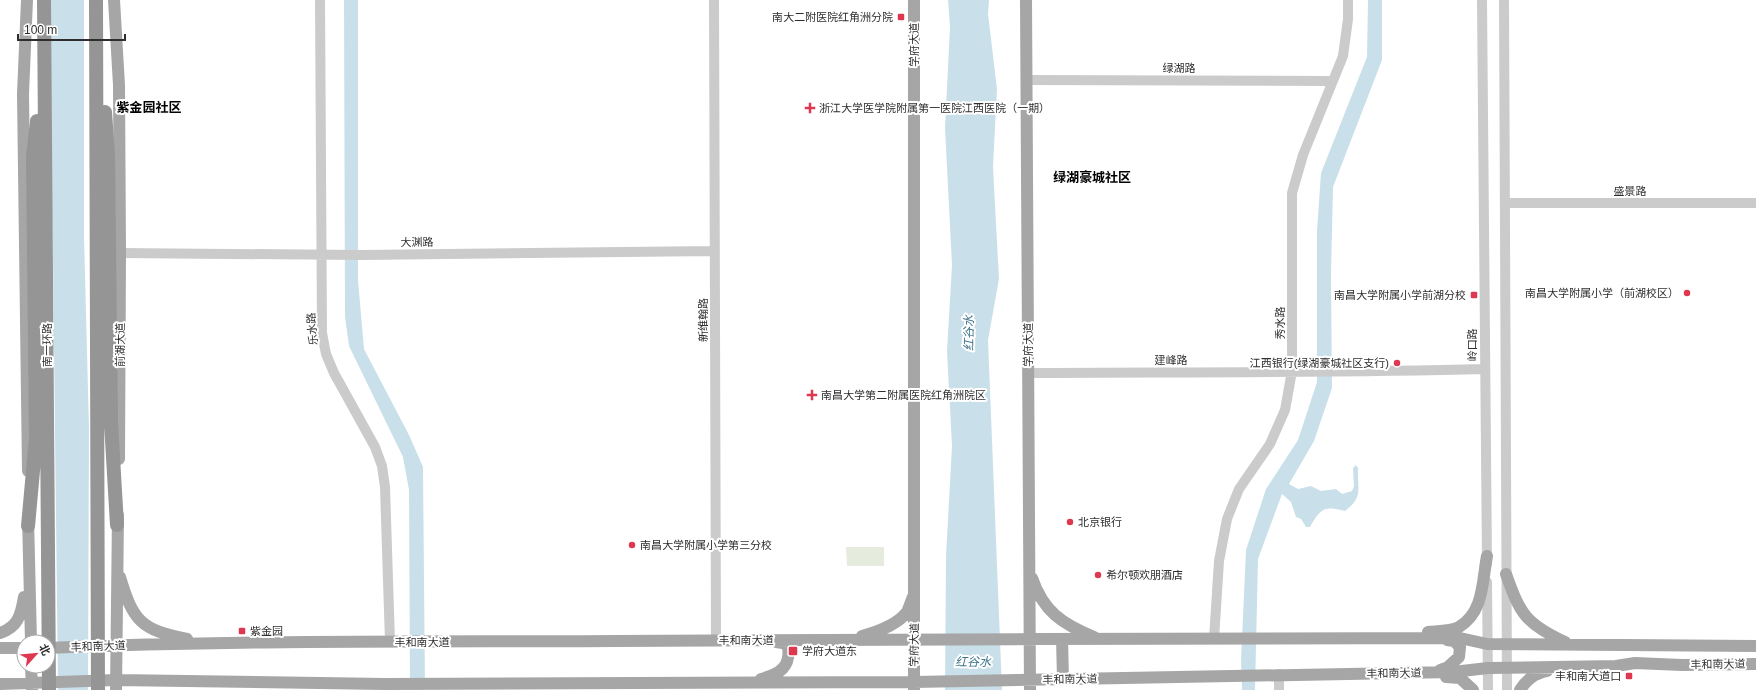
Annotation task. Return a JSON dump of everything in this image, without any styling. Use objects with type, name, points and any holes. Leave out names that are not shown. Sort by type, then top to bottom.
[{"type":"highway","name":"南一环路","points":[[44,0],[49,690]]},
{"type":"highway","points":[[97,6],[108,155],[110,423],[117,525]]},
{"type":"highway","points":[[97,6],[98,690]]},
{"type":"highway","points":[[28,526],[36,438],[33,157],[44,51]]},
{"type":"main road","points":[[27,0],[23,94],[28,526],[31,634]]},
{"type":"main road","name":"学府大道","points":[[914,0],[914,686]]},
{"type":"main road","name":"学府大道","points":[[1026,0],[1030,639],[1027,683]]},
{"type":"main road","name":"前湖大道","points":[[115,4],[119,84],[120,253],[120,390],[116,685]]},
{"type":"main road","points":[[1393,638],[1458,627],[1474,615],[1478,607],[1486,556]]},
{"type":"main road","points":[[0,633],[16,624],[22,612],[29,564]]},
{"type":"main road","points":[[117,566],[126,599],[135,616],[150,628],[163,634],[209,644]]},
{"type":"main road","points":[[1029,571],[1041,601],[1055,616],[1072,628],[1098,639]]},
{"type":"main road","points":[[1506,574],[1522,614],[1540,631],[1569,645]]},
{"type":"main road","points":[[852,640],[880,630],[896,621],[906,612],[915,592]]},
{"type":"main road","name":"丰和南大道","points":[[56,648],[116,645],[390,642],[1238,638],[1460,638],[1488,644],[1756,646]]},
{"type":"main road","points":[[1431,638],[1454,641],[1460,647],[1460,657],[1454,664],[1448,668],[1432,672]]},
{"type":"main road","points":[[1054,690],[1069,679],[1062,639]]},
{"type":"main road","points":[[749,640],[782,643],[788,646],[789,655],[788,662],[781,671],[771,677],[749,682]]},
{"type":"main road","points":[[0,648],[16,648]]},
{"type":"main road","name":"丰和南大道","points":[[7,686],[32,687],[116,685],[178,681],[385,687],[406,684],[434,683],[500,687],[717,686],[749,682],[858,682],[914,686],[937,681],[1027,683],[1069,679],[1397,673],[1488,668],[1616,666],[1635,663],[1682,665],[1756,664]]},
{"type":"main road","points":[[1366,673],[1405,665],[1454,664],[1488,668]]},
{"type":"main road","points":[[1520,690],[1526,681],[1534,674],[1559,667]]},
{"type":"main road","points":[[1397,673],[1460,678],[1473,690]]},
{"type":"main road","points":[[31,674],[32,687]]},
{"type":"main road","points":[[149,690],[178,681]]},
{"type":"main road","points":[[858,682],[895,688],[898,690]]},
{"type":"street","name":"乐水路","points":[[320,0],[320,254],[322,333],[326,354],[334,373],[375,447],[382,466],[385,487],[390,642]]},
{"type":"street","name":"新维翰路","points":[[714,0],[716,640]]},
{"type":"street","name":"秀水路","points":[[1214,639],[1219,561],[1227,519],[1239,489],[1270,444],[1286,410],[1292,371],[1292,193],[1303,155],[1343,56],[1348,19],[1348,0]]},
{"type":"street","name":"岭口路","points":[[1482,0],[1488,690]]},
{"type":"street","points":[[1504,0],[1507,690]]},
{"type":"street","name":"绿湖路","points":[[1026,80],[1332,81]]},
{"type":"street","name":"盛景路","points":[[1505,203],[1756,203]]},
{"type":"street","name":"大渊路","points":[[120,253],[361,255],[715,251]]},
{"type":"street","name":"建峰路","points":[[1028,373],[1333,372],[1485,369]]},
{"type":"street","points":[[1279,674],[1279,690]]},
{"type":"shaded area","points":[[846,547],[884,547],[884,566],[847,566]]},
{"type":"water","points":[[51,0],[84,0],[84,236],[89,428],[88,690],[58,690],[53,258],[49,75]]},
{"type":"water","points":[[344,0],[358,0],[358,280],[364,349],[409,435],[423,467],[425,690],[410,690],[409,490],[403,457],[349,346],[345,317]]},
{"type":"water","name":"红谷水","points":[[948,0],[989,0],[988,14],[997,89],[993,167],[999,279],[988,340],[1002,690],[945,690],[946,556],[952,446],[947,351],[952,265],[945,128],[950,27]]},
{"type":"water","points":[[1368,0],[1382,0],[1382,60],[1333,187],[1331,275],[1332,388],[1314,441],[1289,484],[1298,489],[1311,486],[1321,491],[1336,489],[1342,494],[1352,491],[1354,486],[1353,468],[1356,465],[1358,468],[1358,492],[1355,501],[1345,511],[1332,508],[1323,510],[1310,527],[1306,527],[1301,519],[1296,517],[1291,502],[1282,494],[1258,559],[1255,690],[1242,690],[1241,660],[1246,550],[1266,489],[1298,440],[1317,382],[1317,231],[1321,173],[1367,57]]},
{"type":"place","name":"南大二附医院红角洲分院","points":[[901,17]]},
{"type":"place","name":"浙江大学医学院附属第一医院江西医院（一期）","points":[[810,108]]},
{"type":"place","name":"南昌大学附属小学（前湖校区）","points":[[1687,293]]},
{"type":"place","name":"南昌大学附属小学前湖分校","points":[[1474,295]]},
{"type":"place","name":"江西银行(绿湖豪城社区支行)","points":[[1397,363]]},
{"type":"place","name":"南昌大学第二附属医院红角洲院区","points":[[812,395]]},
{"type":"place","name":"北京银行","points":[[1070,522]]},
{"type":"place","name":"南昌大学附属小学第三分校","points":[[632,545]]},
{"type":"place","name":"希尔顿欢朋酒店","points":[[1098,575]]},
{"type":"place","name":"紫金园","points":[[242,631]]},
{"type":"place","name":"学府大道东","points":[[793,651]]},
{"type":"place","name":"丰和南大道口","points":[[1629,676]]},
{"type":"district","name":"紫金园社区","points":[[149,107]]},
{"type":"district","name":"绿湖豪城社区","points":[[1092,177]]}]
